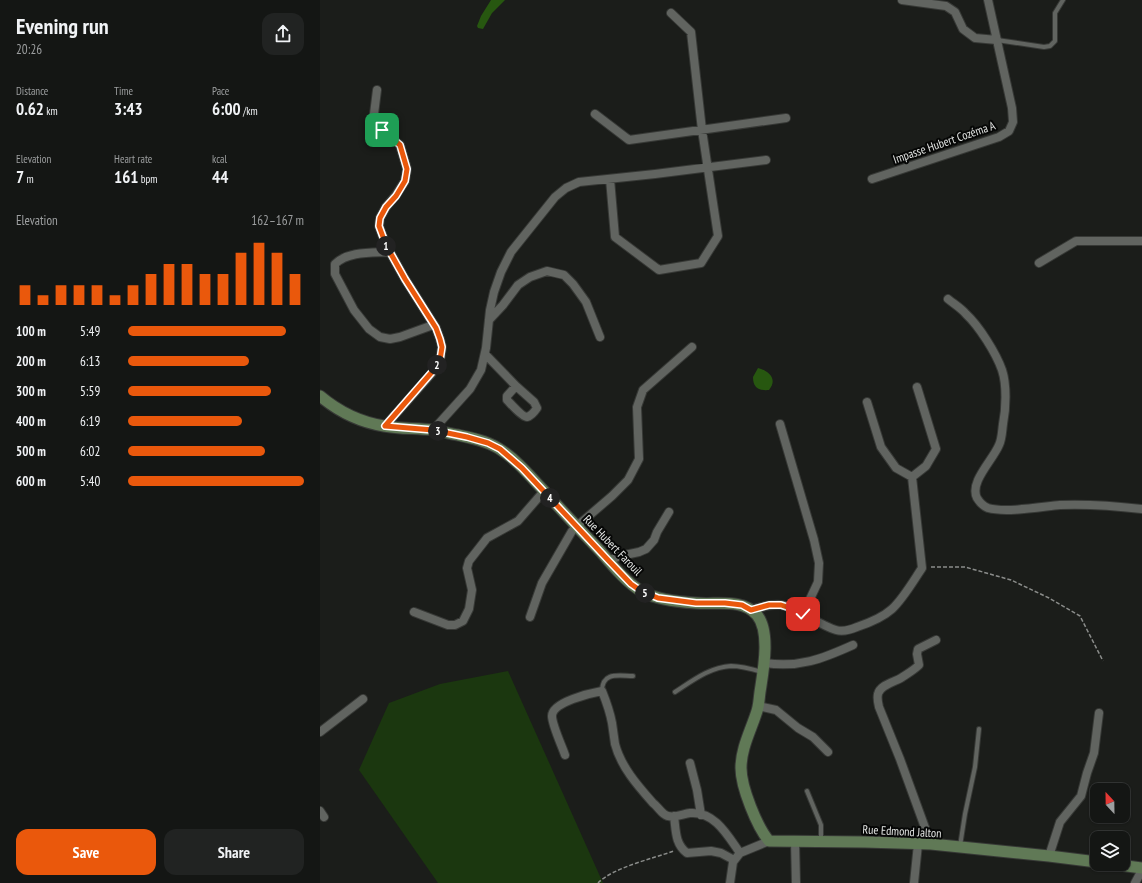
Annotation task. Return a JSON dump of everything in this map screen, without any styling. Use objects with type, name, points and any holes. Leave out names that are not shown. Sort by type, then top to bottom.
[{"type":"street","points":[[902,0],[946,6],[955,12],[963,29],[975,38],[997,40]]},
{"type":"street","name":"Impasse Hubert Cozéma A","points":[[872,179],[999,137],[1009,131],[1013,122],[1012,108],[988,0]]},
{"type":"street","points":[[610,179],[615,237],[659,270],[701,263],[718,236],[702,130],[691,32],[671,13]]},
{"type":"street","points":[[377,90],[374,114],[376,123],[386,134],[400,145],[407,169],[405,181],[396,196],[386,207],[380,218],[379,226],[386,245],[433,325],[442,347],[440,360],[432,372],[385,426]]},
{"type":"street","points":[[595,114],[629,140],[786,118]]},
{"type":"street","points":[[433,430],[470,389],[481,370],[488,320],[494,292],[501,272],[511,252],[555,198],[566,188],[579,182],[766,160]]},
{"type":"street","points":[[1039,262],[1076,241],[1142,241]]},
{"type":"street","points":[[390,252],[351,255],[340,259],[335,264],[335,274],[354,310],[369,328],[380,337],[390,339],[433,325]]},
{"type":"street","points":[[488,320],[503,305],[518,285],[530,277],[547,271],[564,275],[573,284],[586,302],[600,337]]},
{"type":"street","points":[[948,299],[967,314],[982,334],[1002,370],[1005,384],[1004,417],[1000,444],[975,486],[975,494],[981,505],[999,510],[1062,505],[1142,509]]},
{"type":"street","points":[[530,617],[542,583],[560,550],[576,526],[612,496],[628,480],[638,459],[637,407],[643,390],[692,347]]},
{"type":"street","points":[[484,354],[516,386]]},
{"type":"street","points":[[912,477],[926,466],[936,449],[917,387]]},
{"type":"street","name":"Rue Hubert Farouil","points":[[320,396],[347,415],[364,422],[385,426],[433,430],[488,443],[500,449],[522,468],[631,584],[641,591],[658,598],[696,603],[725,603],[742,605],[751,610]]},
{"type":"street","points":[[867,402],[881,447],[896,468],[912,477]]},
{"type":"street","points":[[780,424],[814,540],[819,563],[818,582],[803,614]]},
{"type":"street","points":[[751,610],[769,605],[781,605],[838,631],[847,631],[880,618],[891,610],[898,603],[922,568],[912,477]]},
{"type":"street","points":[[414,612],[448,625],[455,625],[463,621],[469,609],[472,590],[467,568],[469,562],[488,538],[518,521],[544,491]]},
{"type":"street","points":[[608,560],[646,549],[654,540],[669,512]]},
{"type":"street","points":[[751,610],[758,616],[762,624],[764,641],[764,668],[757,713],[742,753],[741,769],[744,787],[757,820],[764,835],[769,841]]},
{"type":"street","points":[[931,844],[879,707],[878,694],[883,687],[901,678],[919,665],[917,654],[918,649],[936,640]]},
{"type":"street","points":[[764,668],[778,665],[806,663],[853,645]]},
{"type":"street","points":[[565,755],[552,716],[553,712],[556,708],[566,702],[602,691],[612,722],[615,745],[621,759],[642,790],[664,815],[674,816],[692,813],[706,816],[717,822],[726,832],[740,853]]},
{"type":"street","points":[[320,732],[363,699]]},
{"type":"street","points":[[758,706],[770,708],[781,713],[798,728],[813,737],[828,752]]},
{"type":"street","points":[[1049,856],[1060,822],[1081,796],[1094,753],[1099,713]]},
{"type":"street","points":[[690,763],[697,790],[701,815]]},
{"type":"street","points":[[674,816],[678,840],[682,849],[687,853],[711,851],[721,853],[734,860],[730,883]]},
{"type":"street","name":"Rue Edmond Jalton","points":[[734,860],[740,853],[769,841],[821,841],[931,844],[1090,861]]},
{"type":"street","points":[[795,841],[796,883]]},
{"type":"street","points":[[914,883],[918,844]]},
{"type":"street","points":[[1130,867],[1142,869],[1135,883]]},
{"type":"lane","points":[[997,40],[1044,48],[1050,46],[1055,41],[1055,13],[1063,0]]},
{"type":"lane","points":[[675,692],[718,668],[732,666],[764,668]]},
{"type":"lane","points":[[602,691],[604,681],[608,677],[613,675],[633,676]]},
{"type":"lane","points":[[960,848],[975,766],[979,729]]},
{"type":"lane","points":[[806,791],[821,825],[821,841]]},
{"type":"path","points":[[922,568],[965,567],[1010,580],[1049,598],[1080,616],[1104,661]]},
{"type":"path","points":[[598,883],[607,875],[636,863],[682,849]]},
{"type":"shaded area","points":[[491,0],[505,0],[492,13],[483,29],[478,28],[477,26],[481,16]]},
{"type":"shaded area","points":[[758,368],[766,371],[771,376],[773,382],[769,390],[762,390],[755,386],[753,377]]},
{"type":"shaded area","points":[[508,671],[603,883],[438,883],[359,770],[389,703],[440,684]]},
{"type":"route","points":[[382,130],[400,145],[407,169],[405,181],[396,196],[386,207],[380,218],[379,226],[386,245],[405,279],[436,328],[442,347],[440,360],[432,372],[385,426],[433,430],[467,437],[488,443],[500,449],[522,468],[631,584],[641,591],[658,598],[696,603],[725,603],[742,605],[751,610],[769,605],[781,605],[803,614]]}]
